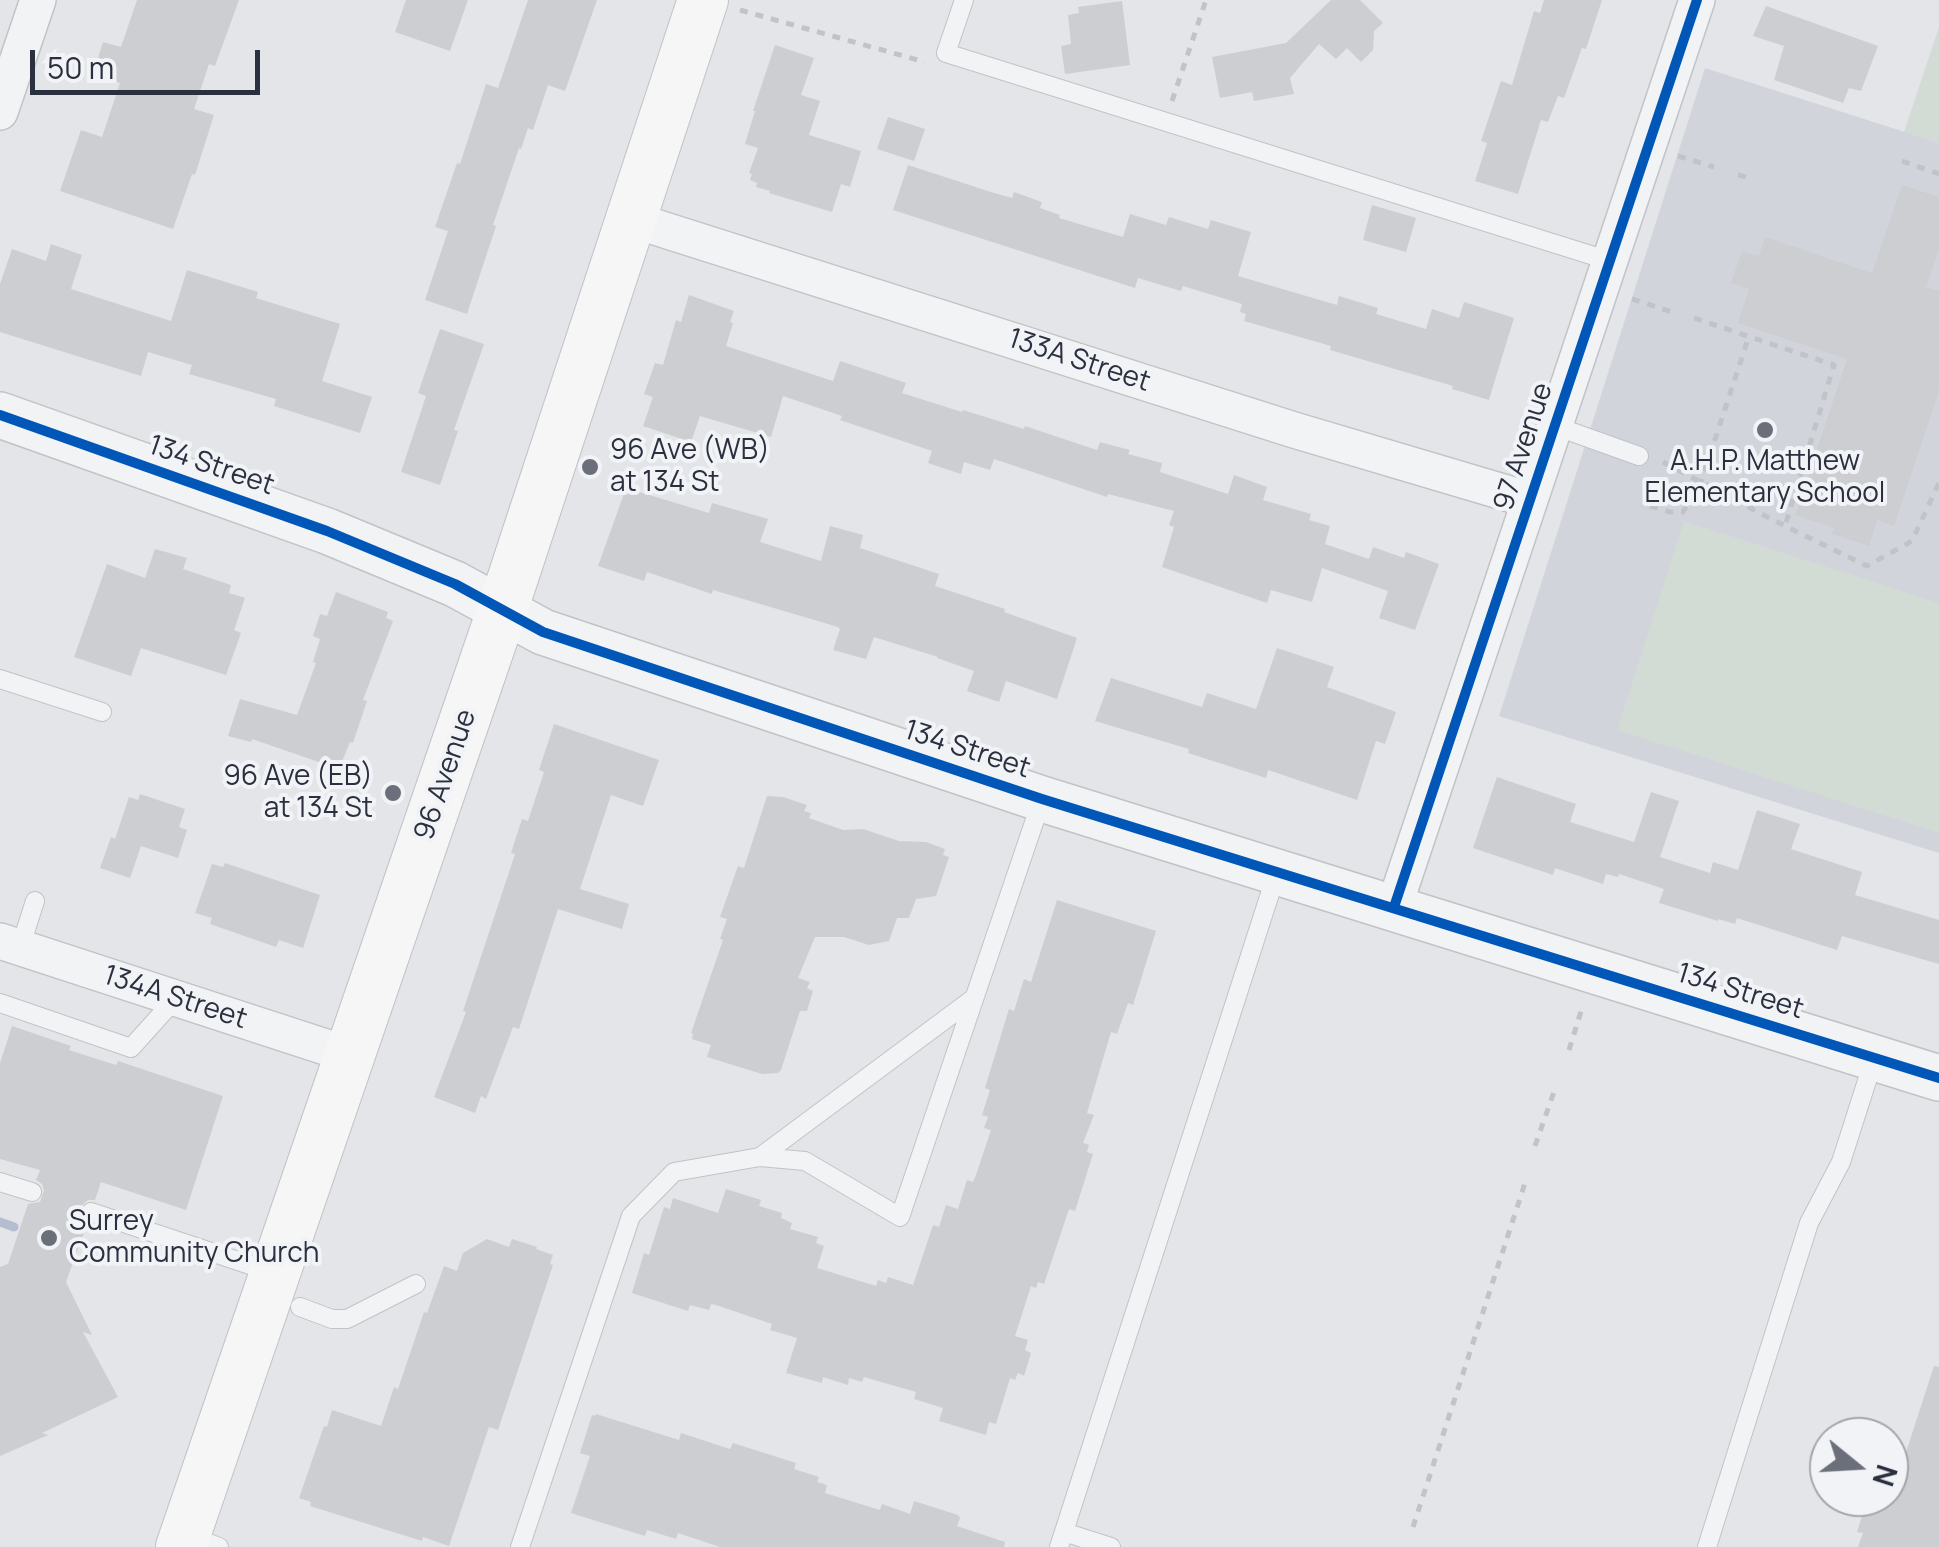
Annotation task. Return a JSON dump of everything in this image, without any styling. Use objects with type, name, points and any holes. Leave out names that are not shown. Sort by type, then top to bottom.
[{"type":"main road","name":"96 Avenue","points":[[195,1543],[287,1290],[350,1055],[502,611],[630,218],[722,5]]},
{"type":"street","points":[[0,112],[38,0]]},
{"type":"street","name":"97 Avenue","points":[[1394,908],[1697,0]]},
{"type":"street","name":"133A Street","points":[[630,218],[1275,424],[1530,500]]},
{"type":"street","name":"134 Street","points":[[0,415],[328,531],[455,584],[543,632],[1042,798],[1939,1078]]},
{"type":"street","name":"134A Street","points":[[10,944],[350,1055]]},
{"type":"lane","points":[[964,0],[946,52],[1610,262]]},
{"type":"lane","points":[[1554,426],[1639,456]]},
{"type":"lane","points":[[0,679],[102,712]]},
{"type":"lane","points":[[520,1547],[631,1216],[674,1172],[760,1157],[806,1161],[900,1217],[1042,798]]},
{"type":"lane","points":[[1111,1547],[1061,1539],[1278,871]]},
{"type":"lane","points":[[10,944],[35,902]]},
{"type":"lane","points":[[0,1003],[131,1048],[176,998]]},
{"type":"lane","points":[[760,1157],[974,998]]},
{"type":"lane","points":[[1707,1547],[1809,1223],[1841,1162],[1874,1058]]},
{"type":"lane","points":[[0,1182],[32,1192]]},
{"type":"lane","points":[[90,1212],[287,1290],[332,1319],[347,1318],[416,1284]]},
{"type":"path","points":[[1170,108],[1206,0]]},
{"type":"path","points":[[722,5],[932,63]]},
{"type":"path","points":[[1670,154],[1714,167]]},
{"type":"path","points":[[1902,161],[1939,174]]},
{"type":"path","points":[[1738,175],[1746,177]]},
{"type":"path","points":[[1624,296],[1672,312]]},
{"type":"path","points":[[1694,318],[1834,365],[1785,526]]},
{"type":"path","points":[[1650,506],[1682,512],[1701,482],[1749,336]]},
{"type":"path","points":[[1664,462],[1867,566],[1912,541],[1939,483]]},
{"type":"path","points":[[1569,1050],[1584,1003]]},
{"type":"path","points":[[1535,1146],[1555,1089]]},
{"type":"path","points":[[1413,1527],[1526,1180]]},
{"type":"shaded area","points":[[1939,27],[1939,143],[1904,132]]},
{"type":"shaded area","name":"A.H.P. Matthew Elementary School","points":[[1705,68],[1939,143],[1939,853],[1499,716]]},
{"type":"shaded area","points":[[1684,521],[1939,603],[1939,833],[1617,730]]},
{"type":"building","points":[[137,0],[239,0],[215,66],[209,64],[194,109],[214,115],[173,229],[60,191],[81,130],[102,137],[120,83],[93,74],[103,42],[121,47]]},
{"type":"building","points":[[406,0],[468,0],[450,51],[395,32]]},
{"type":"building","points":[[528,0],[597,0],[565,91],[548,85],[533,130],[528,128],[519,148],[467,314],[425,300],[448,231],[435,227],[486,84],[498,88]]},
{"type":"building","points":[[1331,0],[1360,0],[1383,23],[1374,31],[1373,50],[1361,62],[1347,48],[1336,59],[1319,44],[1290,78],[1294,94],[1254,101],[1252,92],[1220,98],[1212,57],[1286,43]]},
{"type":"building","points":[[1544,0],[1602,0],[1564,98],[1558,96],[1548,122],[1541,120],[1518,194],[1475,181],[1487,143],[1481,141],[1501,81],[1512,85],[1534,11],[1540,13]]},
{"type":"building","points":[[1122,1],[1130,65],[1065,74],[1061,46],[1071,44],[1068,15],[1079,13],[1078,7]]},
{"type":"building","points":[[1766,6],[1878,46],[1861,91],[1849,88],[1843,103],[1774,80],[1784,46],[1753,36]]},
{"type":"building","points":[[775,45],[814,58],[801,95],[820,101],[809,135],[861,151],[850,187],[841,184],[832,212],[769,193],[750,180],[758,148],[745,144]]},
{"type":"building","points":[[888,117],[925,129],[914,161],[877,149]]},
{"type":"building","points":[[908,165],[1012,198],[1014,192],[1042,202],[1040,208],[1060,215],[1059,218],[1123,237],[1130,214],[1166,225],[1169,217],[1208,229],[1211,220],[1251,232],[1238,276],[1337,305],[1339,296],[1378,308],[1376,314],[1426,329],[1432,309],[1459,318],[1464,302],[1514,318],[1489,400],[1244,321],[1242,304],[1183,286],[1181,291],[1138,278],[1135,288],[893,210]]},
{"type":"building","points":[[1902,185],[1939,197],[1939,249],[1926,287],[1939,291],[1939,391],[1894,526],[1877,520],[1869,546],[1832,534],[1834,528],[1795,515],[1847,359],[1738,323],[1749,289],[1731,283],[1742,251],[1759,256],[1765,237],[1872,273]]},
{"type":"building","points":[[1372,205],[1416,218],[1406,252],[1363,240]]},
{"type":"building","points":[[51,244],[82,255],[71,289],[171,321],[187,270],[258,292],[256,298],[340,324],[322,381],[372,397],[360,433],[274,406],[276,399],[189,374],[192,365],[148,352],[141,376],[0,332],[0,284],[12,249],[46,261]]},
{"type":"building","points":[[689,295],[734,311],[726,346],[833,381],[840,361],[906,383],[902,393],[1097,450],[1100,442],[1130,450],[1128,454],[1162,463],[1160,472],[1228,494],[1234,475],[1267,487],[1263,500],[1311,514],[1309,520],[1330,526],[1325,544],[1369,559],[1373,547],[1404,558],[1406,552],[1439,564],[1415,630],[1379,618],[1388,591],[1322,568],[1312,602],[1271,590],[1267,603],[1162,567],[1174,527],[1169,525],[1174,511],[1108,494],[1107,497],[994,459],[990,470],[964,462],[961,474],[928,463],[932,451],[783,396],[771,437],[700,416],[691,442],[643,426],[653,397],[644,394],[655,363],[663,365],[676,320],[681,322]]},
{"type":"building","points":[[440,329],[484,344],[454,430],[458,431],[440,485],[401,472],[426,396],[418,393]]},
{"type":"building","points":[[626,488],[709,513],[712,503],[768,519],[760,542],[821,561],[830,526],[863,535],[860,548],[939,574],[935,586],[1077,638],[1057,699],[1006,681],[999,702],[967,691],[974,671],[938,657],[874,637],[866,659],[833,650],[838,627],[713,590],[712,594],[647,572],[644,581],[598,566]]},
{"type":"building","points":[[155,549],[187,558],[183,569],[231,585],[229,593],[245,598],[234,630],[241,633],[226,675],[141,648],[131,676],[74,657],[107,564],[145,578]]},
{"type":"building","points":[[336,592],[388,612],[386,618],[393,621],[363,700],[367,701],[353,743],[350,742],[339,769],[252,739],[251,742],[228,736],[240,699],[297,715],[316,663],[313,662],[320,639],[313,636],[320,614],[327,616]]},
{"type":"building","points":[[1277,648],[1334,667],[1327,687],[1396,712],[1385,744],[1376,741],[1357,800],[1268,770],[1266,778],[1188,753],[1189,749],[1095,721],[1111,678],[1202,707],[1207,693],[1256,709]]},
{"type":"building","points":[[554,724],[659,760],[643,806],[611,795],[580,889],[629,904],[622,929],[558,909],[519,1029],[513,1027],[486,1099],[481,1096],[475,1113],[434,1097],[466,1012],[463,1011],[515,854],[511,853],[522,819],[528,821],[544,772],[539,770]]},
{"type":"building","points":[[1497,777],[1576,804],[1570,822],[1634,842],[1651,792],[1679,801],[1660,857],[1710,873],[1713,862],[1738,870],[1757,810],[1800,824],[1791,849],[1862,872],[1855,895],[1939,920],[1939,964],[1842,936],[1837,950],[1737,918],[1735,924],[1718,921],[1659,903],[1664,889],[1619,874],[1606,874],[1603,884],[1555,868],[1553,875],[1473,848]]},
{"type":"building","points":[[140,794],[185,809],[179,827],[187,830],[178,858],[141,846],[130,878],[100,868],[129,797],[138,800]]},
{"type":"building","points":[[767,796],[807,805],[804,811],[811,813],[809,818],[843,830],[863,829],[899,841],[926,842],[945,849],[943,855],[949,857],[936,896],[916,899],[909,918],[897,918],[889,941],[869,945],[844,937],[815,937],[798,978],[810,982],[807,988],[813,991],[807,1011],[800,1011],[781,1070],[762,1074],[707,1057],[711,1045],[692,1039],[691,1033],[723,940],[720,939],[727,919],[720,917],[738,866],[744,868]]},
{"type":"building","points":[[225,863],[320,895],[303,948],[279,940],[276,947],[210,924],[212,918],[195,913],[212,864],[223,867]]},
{"type":"building","points":[[1057,900],[1156,931],[1133,1005],[1128,1003],[1117,1034],[1111,1032],[1087,1113],[1094,1115],[1083,1143],[1089,1145],[1087,1152],[1093,1154],[1075,1211],[1069,1209],[1044,1284],[1031,1286],[1015,1336],[1028,1340],[1025,1350],[1031,1353],[1024,1376],[1018,1373],[1015,1380],[1010,1378],[996,1424],[989,1422],[986,1435],[939,1421],[943,1408],[914,1399],[916,1392],[864,1377],[862,1382],[849,1378],[848,1385],[823,1377],[822,1383],[786,1373],[797,1338],[770,1330],[772,1324],[716,1305],[711,1304],[709,1310],[690,1305],[688,1311],[632,1293],[664,1207],[670,1209],[673,1198],[718,1213],[726,1189],[761,1200],[759,1206],[782,1213],[781,1218],[792,1223],[790,1229],[818,1237],[816,1243],[824,1246],[817,1268],[876,1286],[878,1280],[886,1283],[888,1277],[913,1285],[933,1225],[939,1227],[946,1205],[958,1209],[967,1180],[973,1182],[976,1175],[991,1130],[984,1128],[988,1117],[982,1115],[990,1090],[985,1088],[1009,1009],[1014,1011],[1024,979],[1031,982]]},
{"type":"building","name":"Surrey Community Church","points":[[12,1026],[71,1046],[69,1050],[116,1065],[118,1061],[223,1096],[186,1210],[101,1182],[95,1200],[80,1207],[79,1215],[87,1224],[66,1282],[92,1335],[83,1332],[118,1397],[0,1456],[0,1267],[8,1264],[28,1204],[40,1202],[44,1190],[36,1180],[40,1170],[0,1159],[0,1063]]},
{"type":"building","points":[[487,1239],[509,1247],[512,1239],[537,1247],[553,1255],[553,1265],[498,1430],[489,1427],[449,1546],[310,1506],[311,1502],[299,1498],[332,1410],[381,1426],[444,1266],[457,1271],[463,1253]]},
{"type":"building","points":[[1934,1366],[1939,1367],[1939,1547],[1858,1547],[1863,1533],[1857,1532],[1862,1517],[1909,1517],[1909,1443]]},
{"type":"building","points":[[592,1415],[679,1440],[681,1433],[730,1449],[733,1443],[796,1463],[794,1469],[819,1477],[817,1482],[827,1485],[825,1493],[880,1510],[882,1504],[910,1514],[914,1501],[958,1515],[957,1526],[1005,1542],[1004,1547],[720,1547],[678,1533],[676,1539],[647,1530],[645,1536],[577,1515],[571,1513],[590,1456],[580,1453]]},
{"type":"waterway","points":[[0,1222],[14,1227]]},
{"type":"cycle path","points":[[1394,907],[1697,0]]},
{"type":"cycle path","points":[[0,415],[327,531],[455,584],[543,632],[1042,799],[1939,1078]]},
{"type":"place","name":"A.H.P. Matthew Elementary School","points":[[1765,430]]},
{"type":"place","name":"96 Ave (WB) at 134 St","points":[[590,467]]},
{"type":"place","name":"96 Ave (EB) at 134 St","points":[[393,793]]},
{"type":"place","name":"Surrey Community Church","points":[[49,1238]]}]
